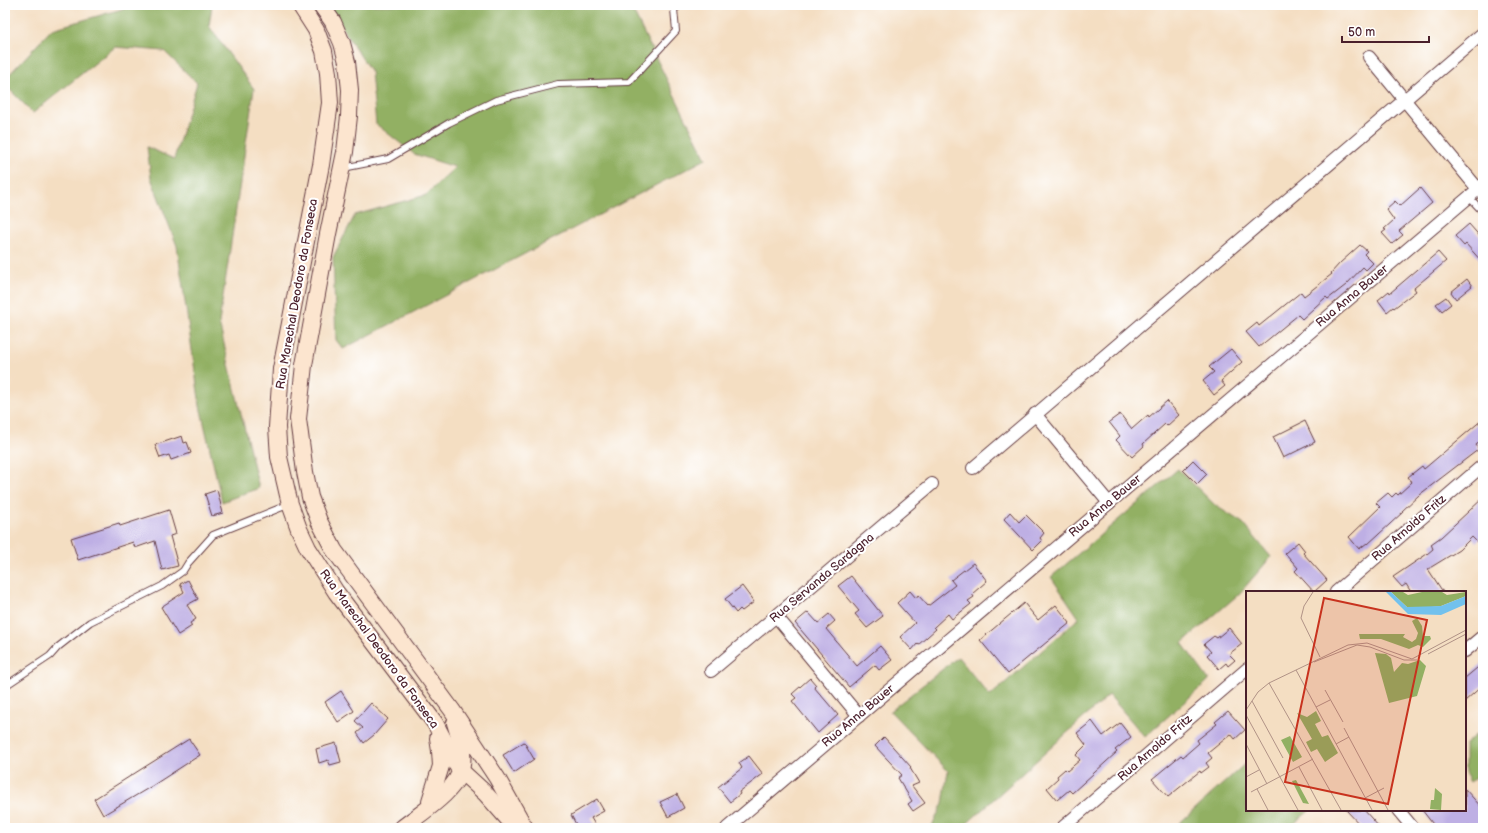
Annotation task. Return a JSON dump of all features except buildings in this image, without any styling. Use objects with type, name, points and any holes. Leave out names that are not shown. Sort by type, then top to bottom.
[{"type":"main road","name":"Rua Marechal Deodoro da Fonseca","points":[[300,5],[316,30],[324,52],[328,73],[330,103],[321,166],[281,369],[279,389],[277,427],[279,457],[290,504],[299,529],[321,570],[336,592],[435,723],[461,771],[485,792],[516,828]]},
{"type":"main road","name":"Rua Marechal Deodoro da Fonseca","points":[[321,5],[336,29],[342,43],[347,62],[350,90],[349,116],[342,169],[328,234],[304,364],[298,419],[310,497],[319,521],[334,550],[452,710],[497,778],[525,828]]},
{"type":"main road","points":[[321,166],[342,169]]},
{"type":"main road","points":[[290,504],[310,497]]},
{"type":"main road","points":[[452,710],[460,742],[462,764],[461,771]]},
{"type":"main road","points":[[435,723],[441,766],[438,797]]},
{"type":"main road","points":[[402,828],[438,797],[448,776],[467,770],[483,772],[497,778]]},
{"type":"main road","points":[[438,797],[469,790],[485,792]]},
{"type":"street","points":[[973,468],[1483,33]]},
{"type":"street","points":[[1369,57],[1476,190]]},
{"type":"street","name":"Rua Anna Bauer","points":[[727,828],[1476,190]]},
{"type":"street","points":[[1035,414],[1108,503]]},
{"type":"street","name":"Rua Arnoldo Fritz","points":[[1337,591],[1483,465]]},
{"type":"street","name":"Rua Servanda Sardagna","points":[[711,671],[932,484]]},
{"type":"street","points":[[776,616],[859,716]]},
{"type":"street","points":[[1466,650],[1483,636]]},
{"type":"street","name":"Rua Arnoldo Fritz","points":[[1062,828],[1246,670]]},
{"type":"street","points":[[1399,811],[1413,828]]},
{"type":"lane","points":[[342,169],[388,159],[449,123],[496,100],[558,84],[629,82],[676,31],[674,9],[680,5]]},
{"type":"lane","points":[[1476,190],[1483,212]]},
{"type":"lane","points":[[5,686],[50,656],[58,647],[90,622],[162,586],[183,572],[188,563],[213,535],[290,504]]},
{"type":"green space","points":[[136,5],[212,5],[209,26],[254,89],[219,323],[259,488],[222,502],[200,406],[177,246],[151,178],[147,147],[174,159],[197,83],[164,51],[115,47],[33,113],[5,85],[5,79],[52,29]]},
{"type":"green space","points":[[327,5],[630,5],[706,159],[343,349],[336,340],[333,257],[355,215],[426,195],[455,167],[414,154],[376,124],[371,72]]},
{"type":"green space","points":[[1178,469],[1216,506],[1243,523],[1271,557],[1239,594],[1182,643],[1209,680],[1145,737],[1109,695],[962,828],[931,828],[943,803],[948,771],[890,711],[958,657],[990,696],[1079,618],[1051,577]]},
{"type":"green space","points":[[1483,728],[1483,772],[1470,782],[1466,775],[1466,743]]},
{"type":"green space","points":[[1246,763],[1246,811],[1309,811],[1289,828],[1174,828]]}]
